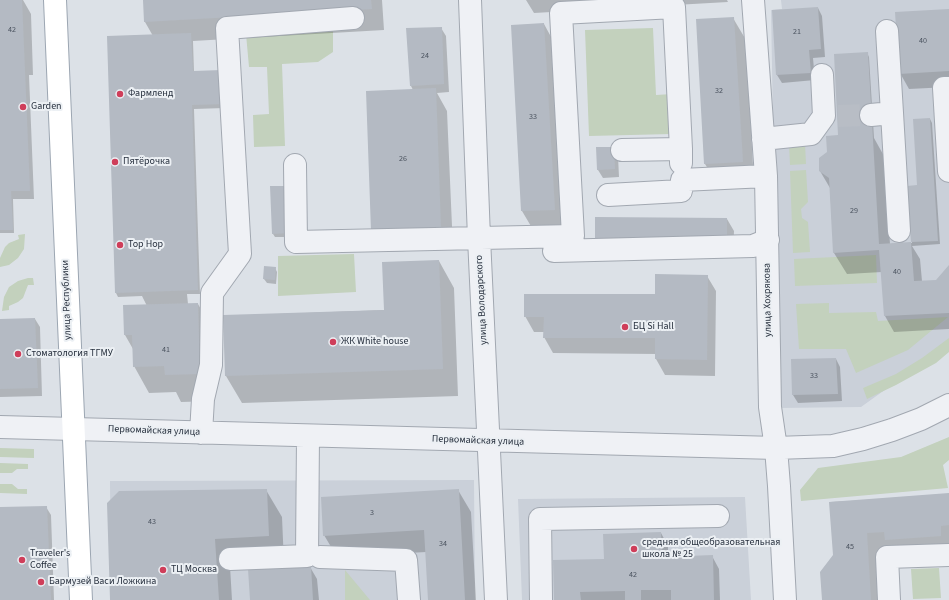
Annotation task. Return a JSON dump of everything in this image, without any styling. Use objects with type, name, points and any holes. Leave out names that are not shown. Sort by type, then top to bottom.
[{"type":"main road","name":"улица Республики","points":[[55,0],[73,429],[82,600]]},
{"type":"street","name":"улица Хохрякова","points":[[753,5],[766,176],[770,407],[776,448],[785,600]]},
{"type":"street","points":[[295,165],[296,242],[573,236],[560,13],[674,7],[682,191],[608,195]]},
{"type":"street","name":"улица Володарского","points":[[471,10],[479,238],[496,600]]},
{"type":"street","points":[[201,433],[203,399],[211,365],[212,293],[240,254],[227,28],[353,18]]},
{"type":"street","points":[[887,30],[899,231]]},
{"type":"street","points":[[763,139],[811,134],[831,116],[822,75]]},
{"type":"street","points":[[949,88],[944,88],[949,171]]},
{"type":"street","points":[[871,114],[892,113]]},
{"type":"street","points":[[622,150],[681,149]]},
{"type":"street","points":[[682,180],[766,176]]},
{"type":"street","points":[[554,251],[752,246],[768,240]]},
{"type":"street","name":"Первомайская улица","points":[[0,428],[776,448],[832,446],[863,439],[921,419],[949,405]]},
{"type":"street","points":[[230,559],[307,556],[308,436]]},
{"type":"street","points":[[542,600],[540,520],[718,516]]},
{"type":"street","points":[[889,600],[887,557],[949,555]]},
{"type":"street","points":[[320,557],[406,560],[409,600]]},
{"type":"shaded area","points":[[781,0],[949,0],[949,344],[861,407],[778,408],[771,10],[782,9]]},
{"type":"shaded area","points":[[474,480],[475,600],[111,600],[110,481]]},
{"type":"shaded area","name":"средняя общеобразовательная школа № 25","points":[[745,497],[751,600],[522,600],[518,499]]},
{"type":"green space","points":[[653,28],[656,95],[672,94],[672,134],[589,136],[585,30]]},
{"type":"green space","points":[[333,29],[333,52],[318,62],[282,64],[285,146],[254,147],[253,115],[269,114],[267,67],[249,67],[246,34]]},
{"type":"green space","points":[[805,143],[806,164],[790,165],[789,144]]},
{"type":"green space","points":[[806,170],[808,202],[801,209],[802,218],[808,222],[810,252],[793,253],[790,171]]},
{"type":"green space","points":[[25,234],[24,249],[18,258],[9,265],[0,267],[0,258],[5,247],[9,243],[19,239],[18,235]]},
{"type":"green space","points":[[354,254],[356,292],[278,296],[278,256]]},
{"type":"green space","points":[[876,255],[877,283],[795,286],[794,259]]},
{"type":"green space","points":[[33,278],[34,285],[28,285],[23,298],[9,306],[9,310],[2,311],[4,297],[9,287],[18,281]]},
{"type":"green space","points":[[829,303],[829,313],[876,312],[878,321],[948,317],[908,350],[856,373],[846,349],[799,349],[796,304]]},
{"type":"green space","points":[[949,338],[949,352],[936,363],[867,399],[863,388],[896,374],[922,358]]},
{"type":"green space","points":[[949,437],[949,460],[943,465],[948,488],[801,501],[800,490],[818,468],[901,457]]},
{"type":"green space","points":[[0,448],[34,449],[34,458],[0,457]]},
{"type":"green space","points":[[0,463],[28,464],[28,469],[17,469],[12,473],[0,473]]},
{"type":"green space","points":[[0,484],[12,484],[18,489],[27,489],[27,494],[0,493]]},
{"type":"green space","points":[[939,568],[941,598],[913,599],[911,569]]},
{"type":"green space","points":[[345,570],[370,600],[345,600]]},
{"type":"building","points":[[0,0],[22,0],[30,191],[11,191],[13,230],[0,230]]},
{"type":"building","points":[[143,0],[371,0],[372,9],[144,22]]},
{"type":"building","points":[[818,7],[821,49],[809,50],[811,73],[776,75],[772,10]]},
{"type":"building","points":[[949,9],[949,71],[899,74],[895,12]]},
{"type":"building","points":[[734,17],[743,162],[704,164],[696,19]]},
{"type":"building","points":[[544,23],[555,210],[521,211],[511,25]]},
{"type":"building","points":[[442,27],[444,84],[410,86],[406,28]]},
{"type":"building","points":[[191,33],[193,71],[222,70],[223,104],[192,105],[198,290],[115,293],[107,36]]},
{"type":"building","points":[[868,52],[879,244],[911,242],[914,281],[936,280],[949,265],[949,313],[884,316],[879,250],[833,253],[829,178],[819,171],[819,158],[827,152],[826,136],[838,135],[834,54]]},
{"type":"building","points":[[436,88],[441,228],[371,231],[366,91]]},
{"type":"building","points":[[930,118],[938,241],[911,242],[907,186],[917,185],[913,119]]},
{"type":"building","points":[[596,147],[614,147],[615,169],[597,170]]},
{"type":"building","points":[[270,186],[287,186],[288,233],[272,234]]},
{"type":"building","points":[[595,217],[727,218],[727,243],[595,242]]},
{"type":"building","name":"ЖК White house","points":[[439,260],[443,369],[225,376],[223,315],[384,310],[382,262]]},
{"type":"building","points":[[264,266],[276,267],[275,280],[263,279]]},
{"type":"building","name":"БЦ Si Hall","points":[[655,274],[708,275],[707,360],[655,359],[655,338],[543,338],[544,317],[524,317],[524,294],[655,294]]},
{"type":"building","points":[[198,303],[200,374],[165,375],[164,366],[133,367],[132,335],[124,335],[123,305]]},
{"type":"building","name":"Стоматология ТГМУ","points":[[35,318],[38,388],[0,389],[0,319]]},
{"type":"building","points":[[836,358],[838,394],[792,395],[791,359]]},
{"type":"building","name":"ТЦ Москва","points":[[267,489],[269,536],[215,539],[219,600],[110,600],[107,503],[119,491]]},
{"type":"building","points":[[459,489],[465,600],[428,600],[424,530],[323,536],[321,497]]},
{"type":"building","points":[[949,493],[949,525],[941,526],[941,536],[885,540],[884,532],[867,533],[871,600],[822,600],[820,572],[833,555],[829,502]]},
{"type":"building","points":[[47,506],[51,600],[0,600],[0,507]]},
{"type":"building","points":[[661,532],[662,557],[713,555],[714,600],[671,600],[671,590],[641,590],[641,600],[625,600],[625,591],[580,592],[581,600],[554,600],[553,560],[604,559],[603,534]]},
{"type":"building","points":[[311,566],[313,600],[250,600],[248,569]]},
{"type":"tunnel","points":[[838,116],[871,115]]},
{"type":"place","name":"Фармленд","points":[[120,94]]},
{"type":"place","name":"Garden","points":[[23,107]]},
{"type":"place","name":"Пятёрочка","points":[[115,162]]},
{"type":"place","name":"Top Hop","points":[[120,245]]},
{"type":"place","name":"БЦ Si Hall","points":[[625,327]]},
{"type":"place","name":"ЖК White house","points":[[333,342]]},
{"type":"place","name":"Стоматология ТГМУ","points":[[18,354]]},
{"type":"place","name":"средняя общеобразовательная школа № 25","points":[[634,549]]},
{"type":"place","name":"Traveler's Coffee","points":[[22,560]]},
{"type":"place","name":"ТЦ Москва","points":[[163,570]]},
{"type":"place","name":"Бармузей Васи Ложкина","points":[[41,582]]}]
